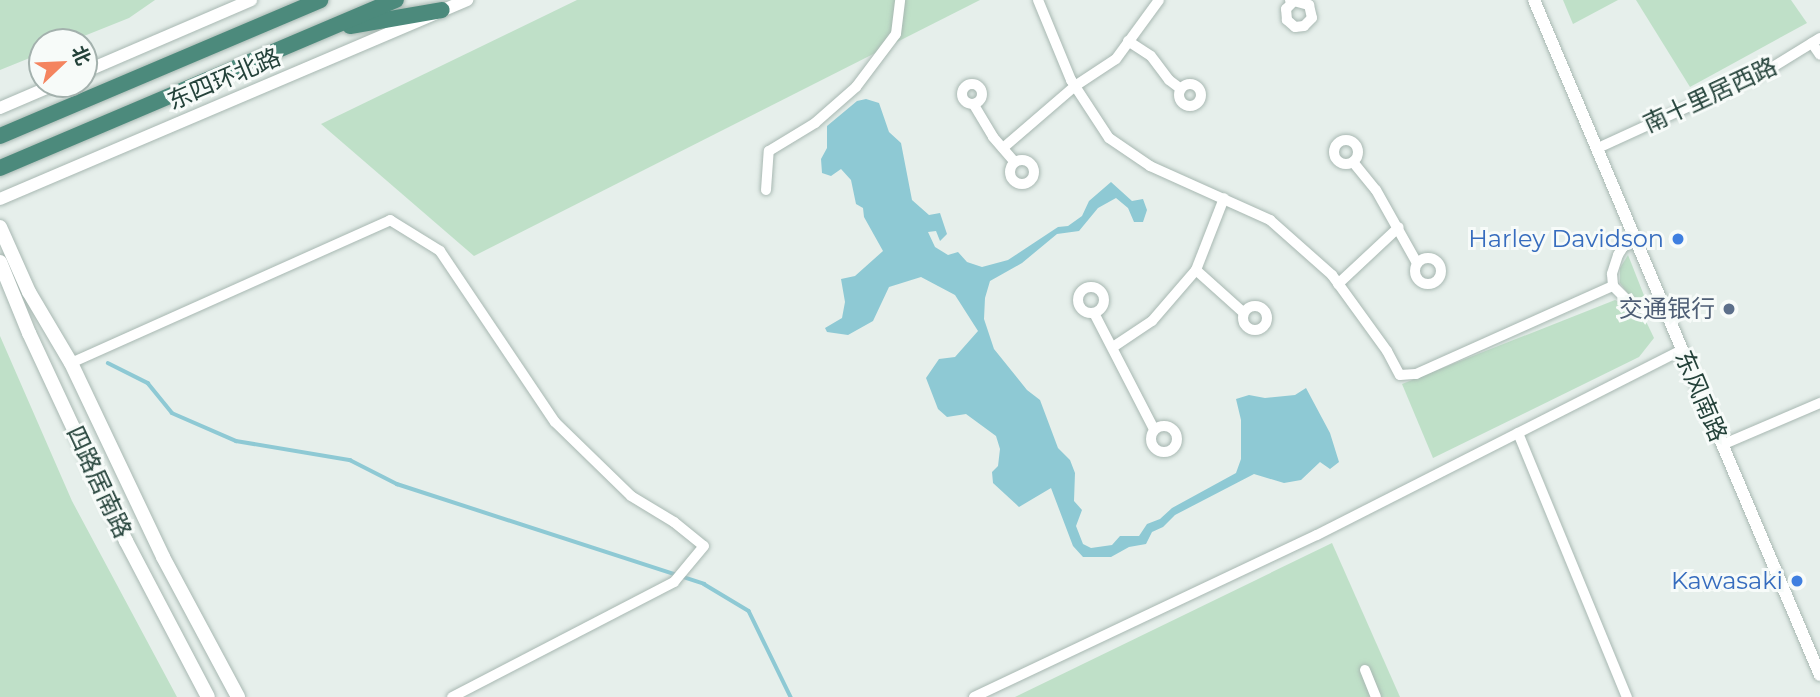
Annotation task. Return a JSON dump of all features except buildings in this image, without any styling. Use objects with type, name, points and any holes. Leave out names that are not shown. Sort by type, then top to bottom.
[{"type":"highway","name":"东四环北路","points":[[0,136],[320,0]]},
{"type":"highway","name":"东四环北路","points":[[0,168],[396,0]]},
{"type":"highway","points":[[323,31],[442,10]]},
{"type":"main road","points":[[0,228],[29,292],[71,363],[163,557],[239,697]]},
{"type":"main road","name":"四路居南路","points":[[0,262],[29,333],[126,541],[208,697]]},
{"type":"street","points":[[98,66],[251,0]]},
{"type":"street","name":"东四环北路","points":[[0,199],[467,0]]},
{"type":"street","points":[[766,190],[769,152],[816,123],[856,87],[897,34],[900,0]]},
{"type":"street","points":[[1038,0],[1075,86],[1109,138],[1150,166],[1270,220],[1338,284],[1387,351],[1400,375],[1416,374],[1613,286]]},
{"type":"street","points":[[1003,148],[1075,86],[1116,59],[1159,0]]},
{"type":"street","name":"东风南路","points":[[1534,0],[1820,675]]},
{"type":"street","points":[[1816,40],[1820,55]]},
{"type":"street","name":"南十里居西路","points":[[1598,148],[1768,70],[1816,40]]},
{"type":"street","points":[[1128,41],[1151,56],[1169,80],[1181,89]]},
{"type":"street","points":[[0,108],[28,96]]},
{"type":"street","points":[[974,104],[1015,162]]},
{"type":"street","points":[[1353,162],[1399,227],[1417,263]]},
{"type":"street","points":[[1113,347],[1152,321],[1196,270],[1224,198]]},
{"type":"street","points":[[71,363],[390,220],[440,251],[555,422],[631,496],[674,522],[704,546],[674,582],[452,697]]},
{"type":"street","points":[[1338,284],[1399,227]]},
{"type":"street","points":[[1636,240],[1623,247],[1618,255],[1612,274],[1613,286],[1633,306],[1644,309],[1663,307]]},
{"type":"street","points":[[1196,270],[1244,313]]},
{"type":"street","points":[[1094,313],[1154,429]]},
{"type":"street","points":[[974,697],[1317,535],[1681,350]]},
{"type":"street","points":[[1722,446],[1820,402]]},
{"type":"street","points":[[1518,433],[1627,697]]},
{"type":"street","points":[[1365,670],[1376,697]]},
{"type":"green space","points":[[0,0],[155,0],[129,18],[98,30],[98,28],[28,28],[28,59],[0,70]]},
{"type":"green space","points":[[577,0],[980,0],[474,256],[321,124]]},
{"type":"green space","points":[[1563,0],[1618,0],[1573,24]]},
{"type":"green space","points":[[1636,0],[1791,0],[1807,23],[1690,87]]},
{"type":"green space","points":[[1628,255],[1647,303],[1633,300],[1620,283],[1620,268]]},
{"type":"green space","points":[[1615,300],[1642,313],[1654,338],[1639,357],[1433,458],[1402,384]]},
{"type":"green space","points":[[0,336],[72,501],[177,697],[0,697]]},
{"type":"green space","points":[[1332,543],[1400,697],[1015,697]]},
{"type":"water","points":[[866,99],[879,103],[889,132],[901,143],[912,200],[929,215],[940,213],[947,234],[940,241],[936,231],[928,232],[935,247],[948,255],[958,252],[967,262],[982,267],[1008,260],[1058,227],[1068,226],[1082,216],[1089,201],[1111,182],[1132,201],[1143,199],[1147,210],[1143,222],[1134,222],[1128,208],[1116,198],[1098,208],[1079,231],[1057,234],[1022,263],[990,281],[985,298],[984,319],[994,349],[1027,390],[1040,400],[1058,448],[1070,460],[1075,473],[1074,501],[1082,510],[1076,526],[1083,544],[1091,548],[1112,545],[1120,536],[1139,536],[1147,524],[1160,519],[1172,508],[1236,473],[1241,459],[1241,420],[1236,399],[1249,395],[1265,398],[1295,395],[1306,388],[1330,433],[1339,462],[1330,469],[1320,462],[1301,480],[1284,483],[1254,474],[1175,515],[1163,527],[1152,532],[1146,544],[1129,547],[1111,557],[1083,557],[1073,546],[1051,488],[1019,507],[993,483],[992,472],[998,466],[1000,449],[996,436],[966,414],[947,417],[938,409],[926,378],[939,359],[955,357],[978,331],[955,295],[921,277],[889,287],[873,321],[848,335],[827,332],[825,328],[842,318],[845,302],[841,279],[855,276],[883,251],[864,217],[863,208],[856,204],[851,180],[841,169],[831,176],[822,173],[821,159],[827,148],[827,126],[857,101]]},
{"type":"waterway","points":[[108,363],[148,383],[172,413],[236,441],[350,460],[397,484],[704,584],[749,611],[791,697]]},
{"type":"place","name":"Harley Davidson","points":[[1678,239]]},
{"type":"place","name":"交通银行","points":[[1729,309]]},
{"type":"place","name":"Kawasaki","points":[[1797,581]]}]
